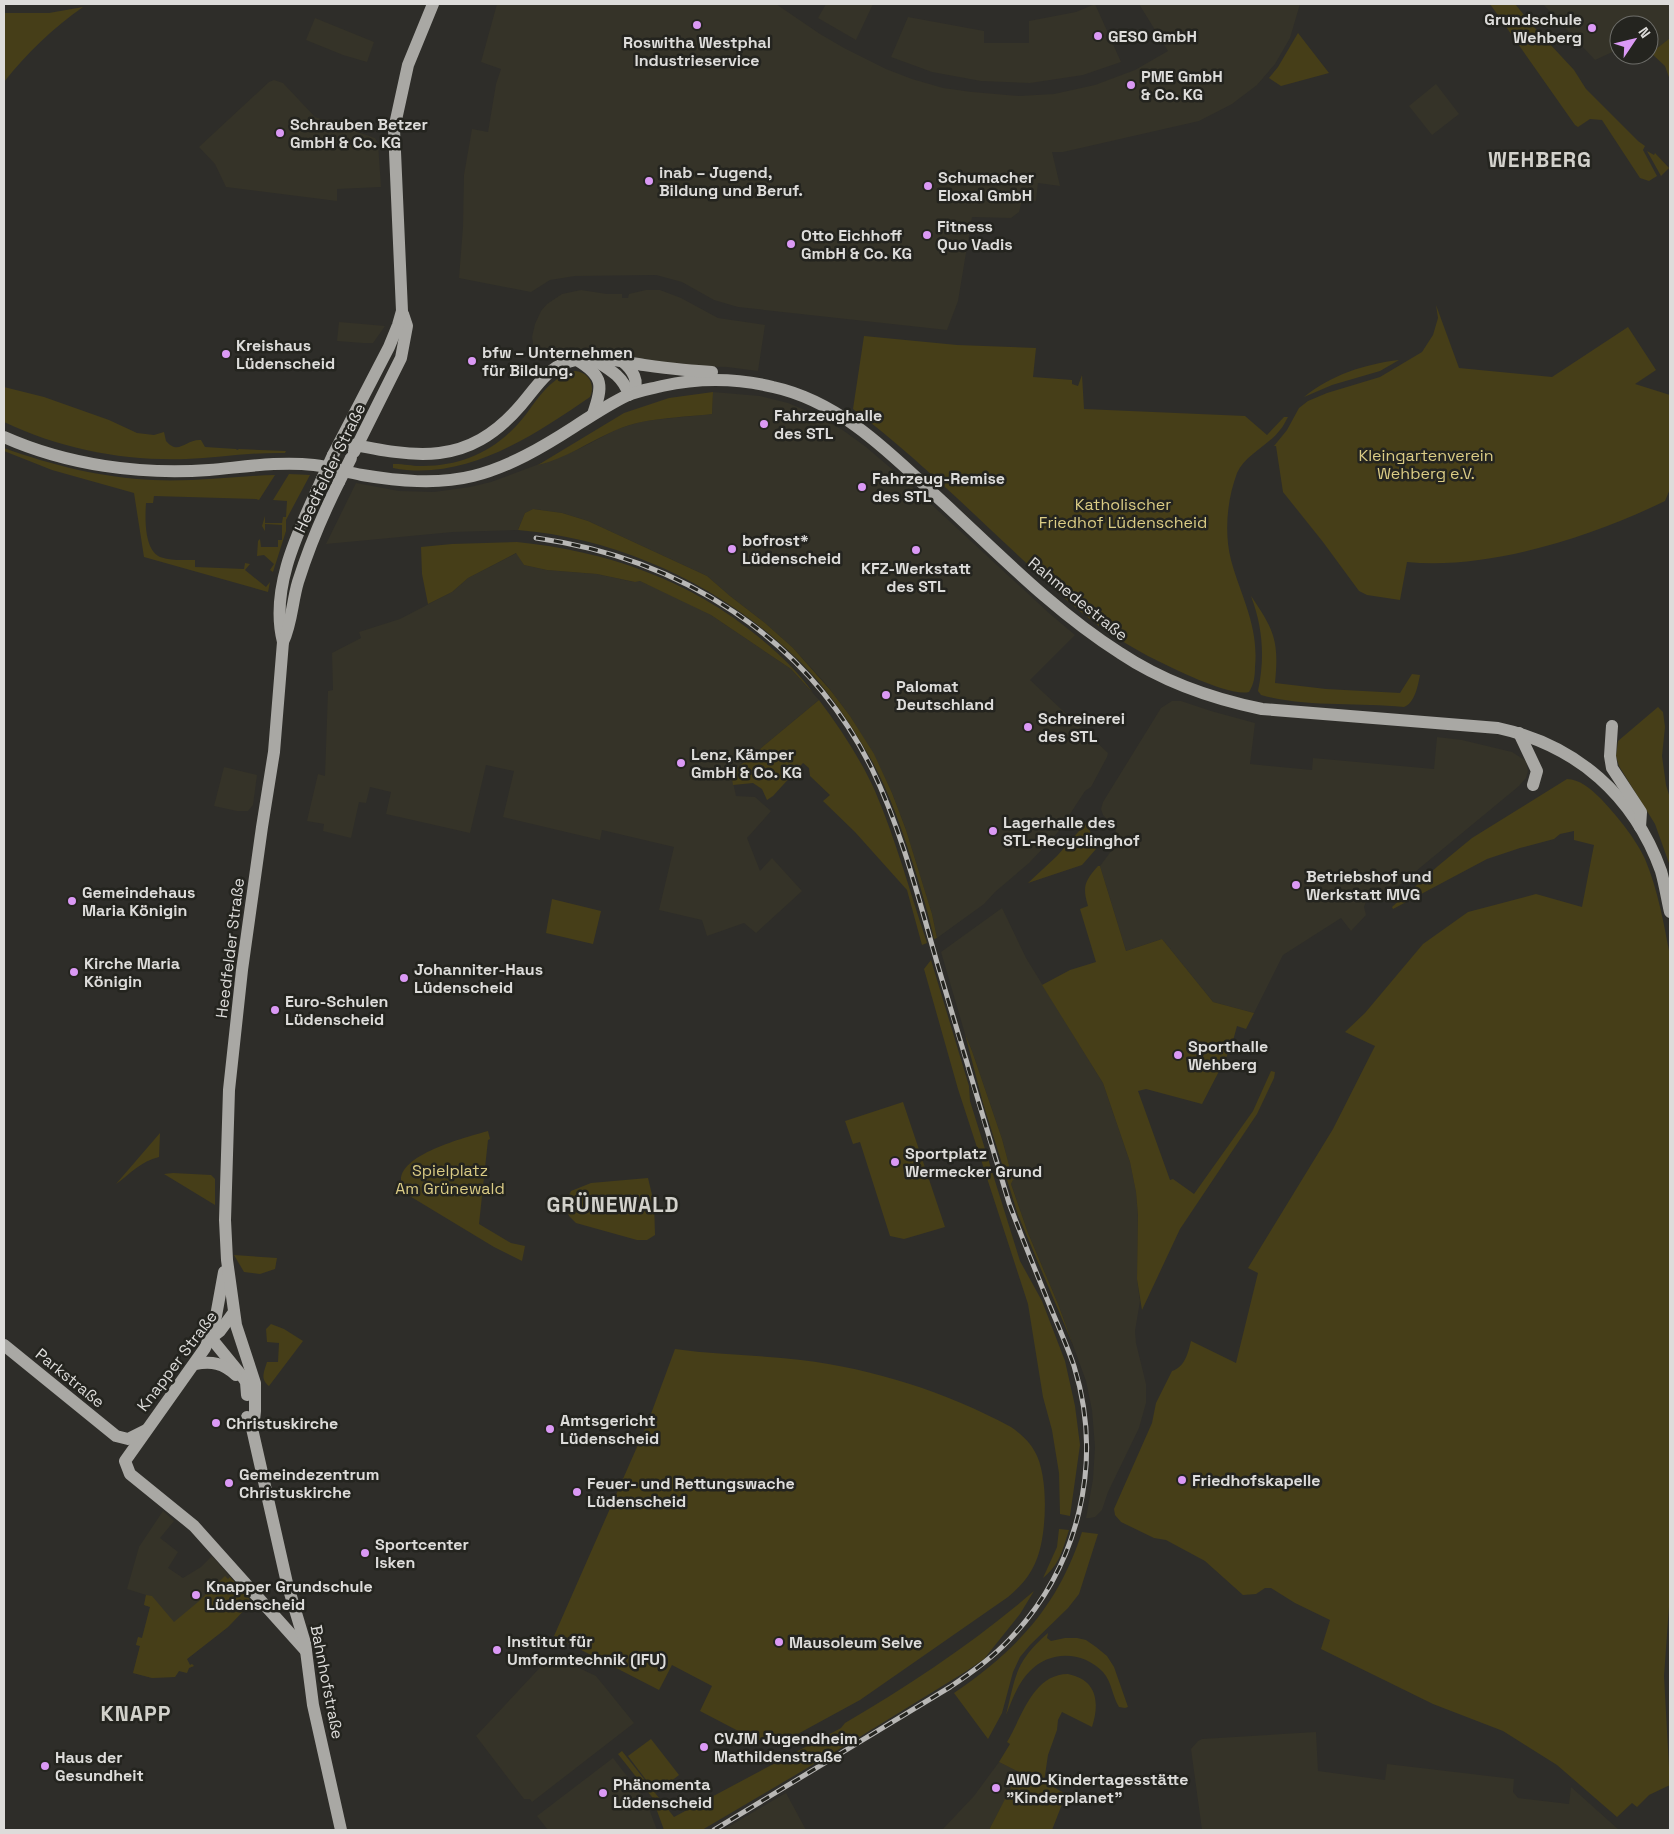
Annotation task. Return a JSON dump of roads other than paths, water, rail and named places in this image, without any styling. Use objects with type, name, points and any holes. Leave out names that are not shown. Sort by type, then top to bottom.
[{"type":"main road","name":"Heedfelder Straße","points":[[283,642],[289,630],[298,582],[317,528],[401,358],[407,326],[402,311],[394,129],[408,65],[433,4]]},
{"type":"main road","name":"Heedfelder Straße","points":[[234,1312],[227,1260],[225,1220],[230,1074],[242,970],[274,752],[283,642],[280,628],[280,599],[294,544],[333,455],[389,347],[402,311]]},
{"type":"main road","points":[[340,442],[383,451],[430,454],[458,450],[473,444],[495,430],[514,413],[542,378],[560,364],[591,358],[689,371],[758,377],[771,386]]},
{"type":"main road","points":[[591,358],[618,375],[631,394],[635,389],[636,379],[622,361]]},
{"type":"main road","points":[[577,360],[591,368],[599,382],[598,401],[593,414]]},
{"type":"main road","name":"Rahmedestraße","points":[[4,437],[19,444],[68,458],[119,467],[177,471],[297,464],[314,465],[400,480],[433,482],[474,476],[498,467],[554,440],[593,414],[631,394],[698,380],[771,386],[820,404],[853,424],[887,450],[1064,612],[1123,656],[1169,680],[1231,702],[1262,709],[1498,728],[1548,744],[1573,757],[1592,770],[1616,794],[1640,827],[1660,871],[1670,912]]},
{"type":"main road","points":[[1612,726],[1610,756],[1612,768],[1641,812],[1640,827]]},
{"type":"main road","points":[[1519,734],[1537,771],[1533,785]]},
{"type":"main road","name":"Heedfelder Straße","points":[[211,1338],[227,1260]]},
{"type":"main road","name":"Knapper Straße","points":[[234,1312],[220,1331],[211,1338],[195,1364],[124,1461],[130,1474],[194,1526],[274,1614]]},
{"type":"main road","name":"Bahnhofstraße","points":[[234,1312],[255,1383],[255,1411],[254,1420],[251,1424]]},
{"type":"main road","name":"Bahnhofstraße","points":[[211,1338],[246,1382],[247,1418],[251,1424],[291,1601],[296,1610],[306,1651],[314,1705],[341,1830]]},
{"type":"main road","name":"Parkstraße","points":[[4,1345],[116,1436]]},
{"type":"main road","points":[[195,1364],[209,1362],[222,1365],[233,1372],[246,1389]]},
{"type":"main road","name":"Knapper Straße","points":[[116,1436],[128,1439],[146,1430]]},
{"type":"main road","points":[[274,1614],[280,1616],[287,1614],[291,1607],[291,1601]]},
{"type":"main road","points":[[274,1614],[306,1651]]},
{"type":"railway","points":[[536,538],[589,548],[640,564],[688,585],[733,612],[775,643],[812,680],[845,722],[872,769],[901,841],[1009,1203],[1071,1357],[1083,1402],[1086,1439],[1085,1476],[1079,1512],[1068,1547],[1053,1580],[1033,1611],[1009,1640],[981,1665],[950,1687],[714,1830]]},
{"type":"place","name":"Roswitha Westphal Industrieservice","points":[[697,25]]},
{"type":"place","name":"Grundschule Wehberg","points":[[1592,28]]},
{"type":"place","name":"GESO GmbH","points":[[1098,36]]},
{"type":"place","name":"PME GmbH & Co. KG","points":[[1131,85]]},
{"type":"place","name":"Schrauben Betzer GmbH & Co. KG","points":[[280,133]]},
{"type":"place","name":"inab – Jugend, Bildung und Beruf.","points":[[649,181]]},
{"type":"place","name":"Schumacher Eloxal GmbH","points":[[928,186]]},
{"type":"place","name":"Fitness Quo Vadis","points":[[927,235]]},
{"type":"place","name":"Otto Eichhoff GmbH & Co. KG","points":[[791,244]]},
{"type":"place","name":"Kreishaus Lüdenscheid","points":[[226,354]]},
{"type":"place","name":"bfw – Unternehmen für Bildung.","points":[[472,361]]},
{"type":"place","name":"Fahrzeughalle des STL","points":[[764,424]]},
{"type":"place","name":"Fahrzeug-Remise des STL","points":[[862,487]]},
{"type":"place","name":"bofrost* Lüdenscheid","points":[[732,549]]},
{"type":"place","name":"KFZ-Werkstatt des STL","points":[[916,550]]},
{"type":"place","name":"Palomat Deutschland","points":[[886,695]]},
{"type":"place","name":"Schreinerei des STL","points":[[1028,727]]},
{"type":"place","name":"Lenz, Kämper GmbH & Co. KG","points":[[681,763]]},
{"type":"place","name":"Lagerhalle des STL-Recyclinghof","points":[[993,831]]},
{"type":"place","name":"Betriebshof und Werkstatt MVG","points":[[1296,885]]},
{"type":"place","name":"Gemeindehaus Maria Königin","points":[[72,901]]},
{"type":"place","name":"Kirche Maria Königin","points":[[74,972]]},
{"type":"place","name":"Johanniter-Haus Lüdenscheid","points":[[404,978]]},
{"type":"place","name":"Euro-Schulen Lüdenscheid","points":[[275,1010]]},
{"type":"place","name":"Sporthalle Wehberg","points":[[1178,1055]]},
{"type":"place","name":"Sportplatz Wermecker Grund","points":[[895,1162]]},
{"type":"place","name":"Christuskirche","points":[[216,1423]]},
{"type":"place","name":"Amtsgericht Lüdenscheid","points":[[550,1429]]},
{"type":"place","name":"Friedhofskapelle","points":[[1182,1480]]},
{"type":"place","name":"Gemeindezentrum Christuskirche","points":[[229,1483]]},
{"type":"place","name":"Feuer- und Rettungswache Lüdenscheid","points":[[577,1492]]},
{"type":"place","name":"Sportcenter Isken","points":[[365,1553]]},
{"type":"place","name":"Knapper Grundschule Lüdenscheid","points":[[196,1595]]},
{"type":"place","name":"Mausoleum Selve","points":[[779,1642]]},
{"type":"place","name":"Institut für Umformtechnik (IFU)","points":[[497,1650]]},
{"type":"place","name":"CVJM Jugendheim Mathildenstraße","points":[[704,1747]]},
{"type":"place","name":"Haus der Gesundheit","points":[[45,1766]]},
{"type":"place","name":"AWO-Kindertagesstätte \"Kinderplanet\"","points":[[996,1788]]},
{"type":"place","name":"Phänomenta Lüdenscheid","points":[[603,1793]]},
{"type":"district","name":"WEHBERG","points":[[1540,159]]},
{"type":"district","name":"GRÜNEWALD","points":[[613,1204]]},
{"type":"district","name":"KNAPP","points":[[136,1713]]},
{"type":"park label","name":"Kleingartenverein Wehberg e.V.","points":[[1426,464]]},
{"type":"park label","name":"Katholischer Friedhof Lüdenscheid","points":[[1123,513]]},
{"type":"park label","name":"Spielplatz Am Grünewald","points":[[450,1179]]}]
